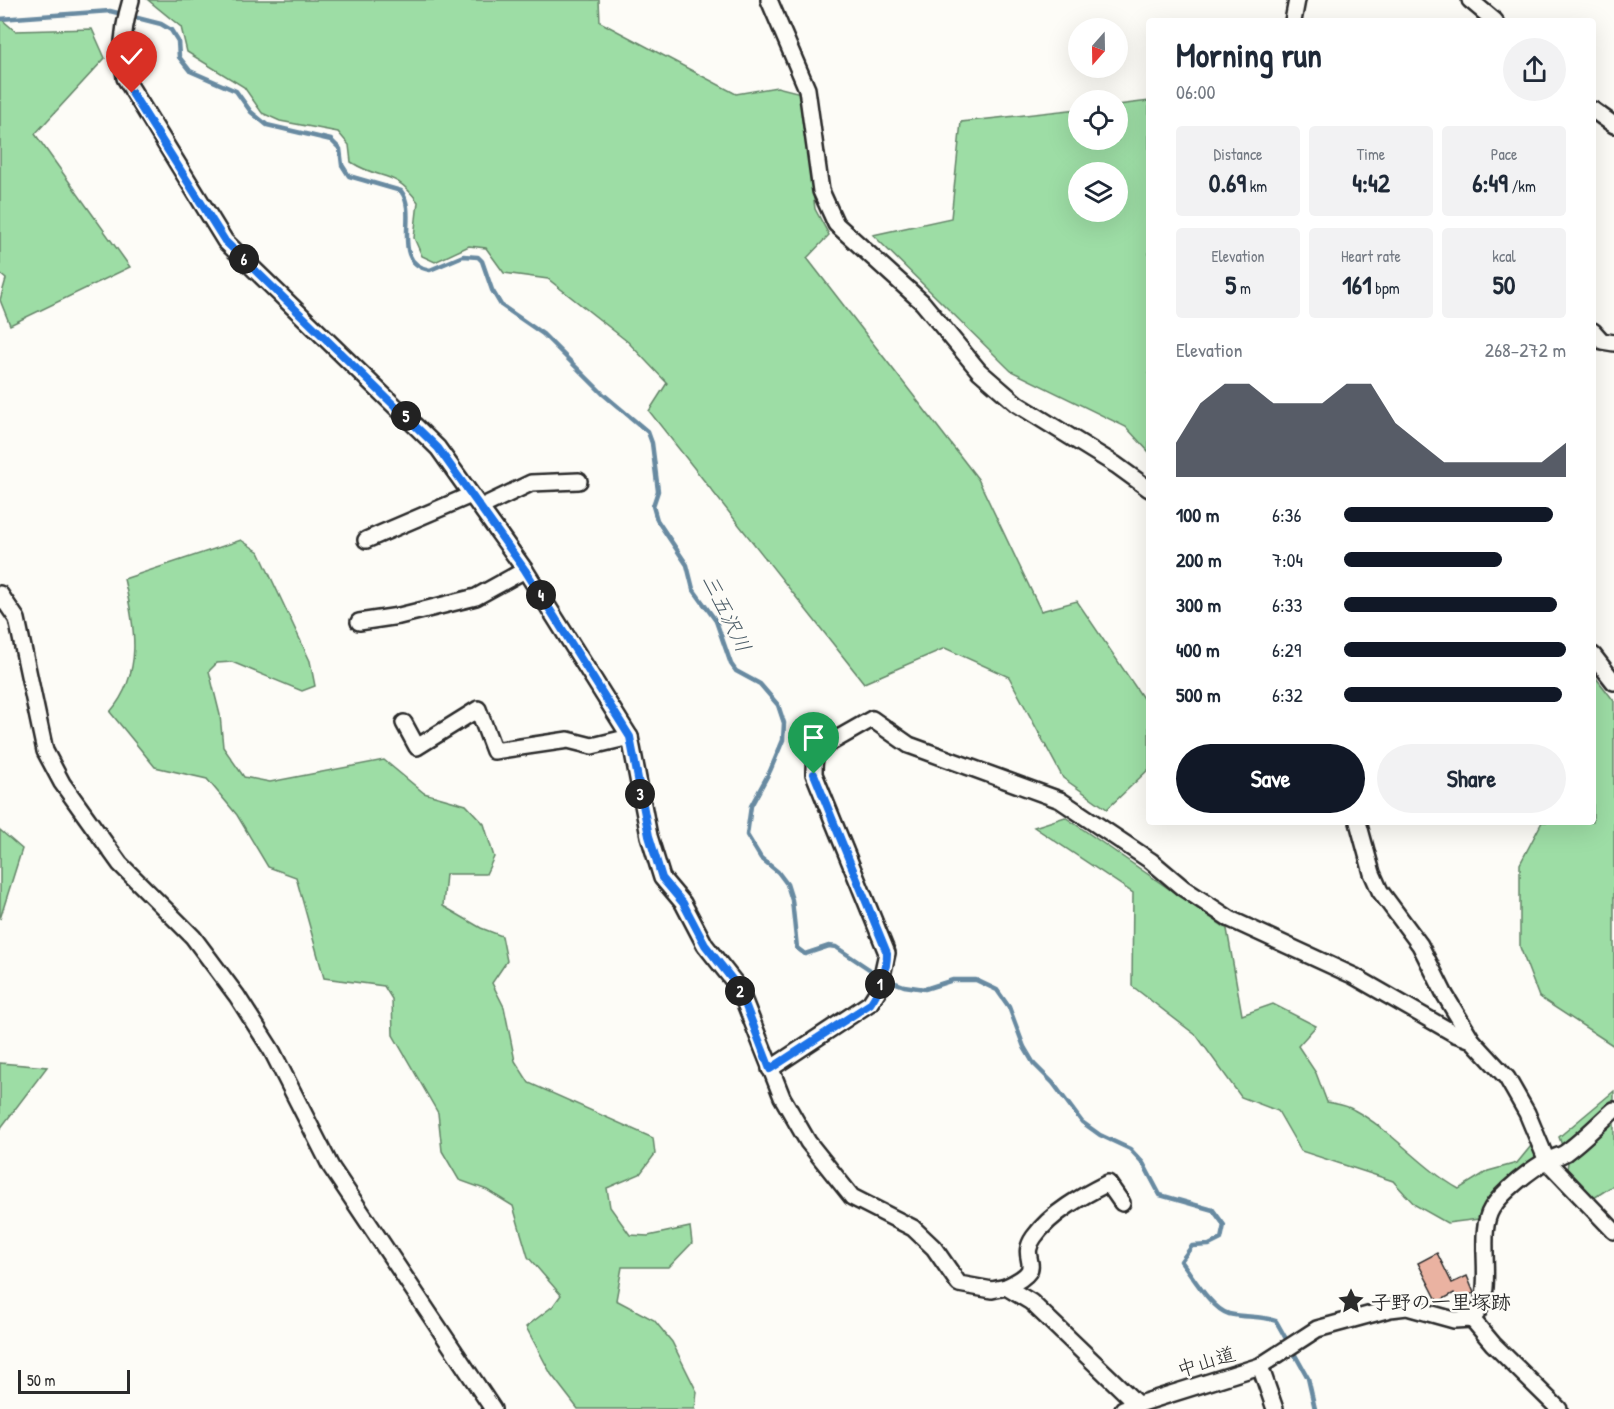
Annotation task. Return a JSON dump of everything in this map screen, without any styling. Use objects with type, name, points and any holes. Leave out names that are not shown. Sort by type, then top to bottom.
[{"type":"street","points":[[768,0],[807,88],[821,191],[836,224],[922,302],[979,371],[1017,404],[1116,465],[1146,487]]},
{"type":"street","points":[[1294,18],[1297,0]]},
{"type":"street","points":[[1470,0],[1491,18]]},
{"type":"street","points":[[130,3],[124,23],[121,58],[125,78],[132,93],[225,241],[425,435],[525,570],[630,737],[649,836],[662,878],[683,903],[705,945],[739,988],[782,1097],[808,1142],[852,1197],[913,1228],[934,1248],[959,1284],[992,1290],[1006,1287],[1026,1278],[1031,1268],[1028,1254],[1033,1238],[1075,1199],[1108,1184],[1122,1203]]},
{"type":"street","points":[[1596,112],[1614,125]]},
{"type":"street","points":[[1596,334],[1602,341],[1614,343]]},
{"type":"street","points":[[366,540],[531,483],[579,481]]},
{"type":"street","points":[[359,622],[399,616],[476,597],[525,570]]},
{"type":"street","points":[[0,594],[17,619],[26,654],[32,699],[45,751],[62,783],[120,864],[193,937],[237,996],[272,1051],[331,1167],[493,1409]]},
{"type":"street","points":[[1596,659],[1614,682]]},
{"type":"street","points":[[404,723],[417,747],[478,709],[494,751],[568,740],[592,746],[630,737]]},
{"type":"street","points":[[770,1069],[870,1004],[885,968],[887,953],[872,922],[814,774],[815,754],[821,748],[872,719],[909,745],[1060,800],[1151,861],[1183,888],[1230,919],[1354,976],[1455,1034],[1472,1040]]},
{"type":"street","points":[[1359,825],[1372,873],[1380,891],[1420,945],[1445,995],[1472,1040],[1506,1078],[1527,1113],[1547,1161],[1614,1231]]},
{"type":"street","points":[[1559,1409],[1501,1352],[1472,1319],[1479,1310],[1483,1294],[1486,1235],[1491,1209],[1509,1189],[1547,1161],[1564,1154],[1614,1110]]},
{"type":"street","points":[[1006,1287],[1030,1302],[1130,1406]]},
{"type":"street","name":"中山道","points":[[1130,1406],[1218,1381],[1260,1366],[1317,1329],[1390,1309],[1407,1307],[1462,1321],[1472,1319]]},
{"type":"street","points":[[1260,1366],[1275,1409]]},
{"type":"green space","points":[[148,0],[599,0],[600,22],[736,94],[777,87],[801,93],[815,209],[829,235],[807,258],[978,479],[1041,611],[1077,601],[1146,703],[1146,772],[1107,809],[1063,778],[1009,677],[945,648],[864,683],[649,411],[667,383],[628,342],[548,279],[504,273],[486,248],[469,246],[435,262],[422,256],[414,238],[418,202],[409,191],[394,180],[351,162],[349,145],[338,132],[280,121],[262,113],[244,87],[187,52],[181,27]]},
{"type":"green space","points":[[0,18],[15,31],[92,29],[105,58],[35,134],[130,267],[10,325],[0,300],[6,279],[0,274]]},
{"type":"green space","points":[[1146,101],[1146,449],[1126,427],[1011,371],[873,235],[951,218],[961,122],[1068,110],[1068,150],[1128,150],[1128,104]]},
{"type":"green space","points":[[241,540],[259,552],[310,661],[315,686],[302,691],[232,662],[217,663],[209,671],[220,715],[223,747],[244,777],[270,782],[384,760],[424,793],[466,805],[484,824],[494,857],[486,874],[446,874],[443,906],[481,928],[502,936],[507,961],[492,983],[504,1007],[515,1061],[529,1083],[653,1138],[655,1154],[640,1174],[607,1188],[610,1207],[630,1235],[648,1236],[690,1227],[692,1243],[669,1267],[622,1267],[616,1300],[654,1320],[672,1342],[697,1392],[695,1409],[578,1409],[551,1374],[526,1327],[553,1306],[561,1295],[528,1257],[513,1206],[487,1190],[459,1180],[442,1151],[438,1113],[393,1035],[392,999],[384,986],[324,978],[296,877],[268,867],[237,815],[207,779],[155,767],[110,712],[121,697],[128,681],[134,648],[131,614],[124,579]]},
{"type":"green space","points":[[1596,678],[1614,701],[1614,1046],[1539,997],[1520,947],[1520,864],[1540,825],[1596,825]]},
{"type":"green space","points":[[1065,817],[1227,929],[1242,1015],[1273,1004],[1316,1026],[1298,1046],[1316,1073],[1327,1102],[1348,1107],[1368,1119],[1459,1189],[1488,1171],[1517,1163],[1531,1146],[1538,1154],[1508,1182],[1479,1219],[1447,1223],[1415,1205],[1393,1181],[1301,1151],[1278,1111],[1241,1097],[1197,1036],[1132,986],[1133,893],[1034,827]]},
{"type":"green space","points":[[0,830],[22,849],[0,919]]},
{"type":"green space","points":[[0,1063],[47,1067],[0,1129]]},
{"type":"green space","points":[[1614,1091],[1614,1185],[1594,1198],[1567,1170],[1568,1162],[1559,1137]]},
{"type":"building","points":[[1437,1253],[1452,1283],[1467,1276],[1474,1293],[1458,1301],[1454,1293],[1438,1302],[1418,1263]]},
{"type":"waterway","name":"三五沢川","points":[[0,19],[110,11],[161,24],[171,30],[178,41],[179,57],[190,71],[236,91],[251,112],[267,125],[331,140],[340,149],[342,165],[349,176],[401,191],[406,201],[408,248],[411,258],[418,265],[430,270],[463,256],[478,257],[482,261],[492,290],[501,305],[543,334],[603,394],[648,432],[652,443],[658,491],[653,506],[657,520],[687,565],[693,589],[716,621],[731,664],[736,671],[760,684],[778,705],[784,723],[783,740],[770,771],[751,806],[747,835],[761,858],[778,872],[787,884],[792,900],[797,948],[805,954],[829,946],[836,947],[878,975]]},
{"type":"waterway","name":"三五沢川","points":[[885,979],[904,986],[925,989],[953,980],[976,980],[997,990],[1009,1007],[1024,1047],[1034,1064],[1053,1083],[1082,1122],[1100,1135],[1130,1149],[1143,1163],[1160,1195],[1213,1210],[1224,1225],[1221,1239],[1209,1245],[1192,1246],[1181,1261],[1209,1299],[1223,1311],[1229,1314],[1276,1321],[1308,1378],[1315,1409]]},
{"type":"place","name":"子野の一里塚跡","points":[[1351,1301]]},
{"type":"route","points":[[132,93],[225,241],[438,448],[525,570],[630,737],[634,746],[640,799],[662,878],[683,903],[705,945],[739,988],[770,1069],[870,1004],[879,990],[887,963],[887,953],[872,922],[814,774]]}]
